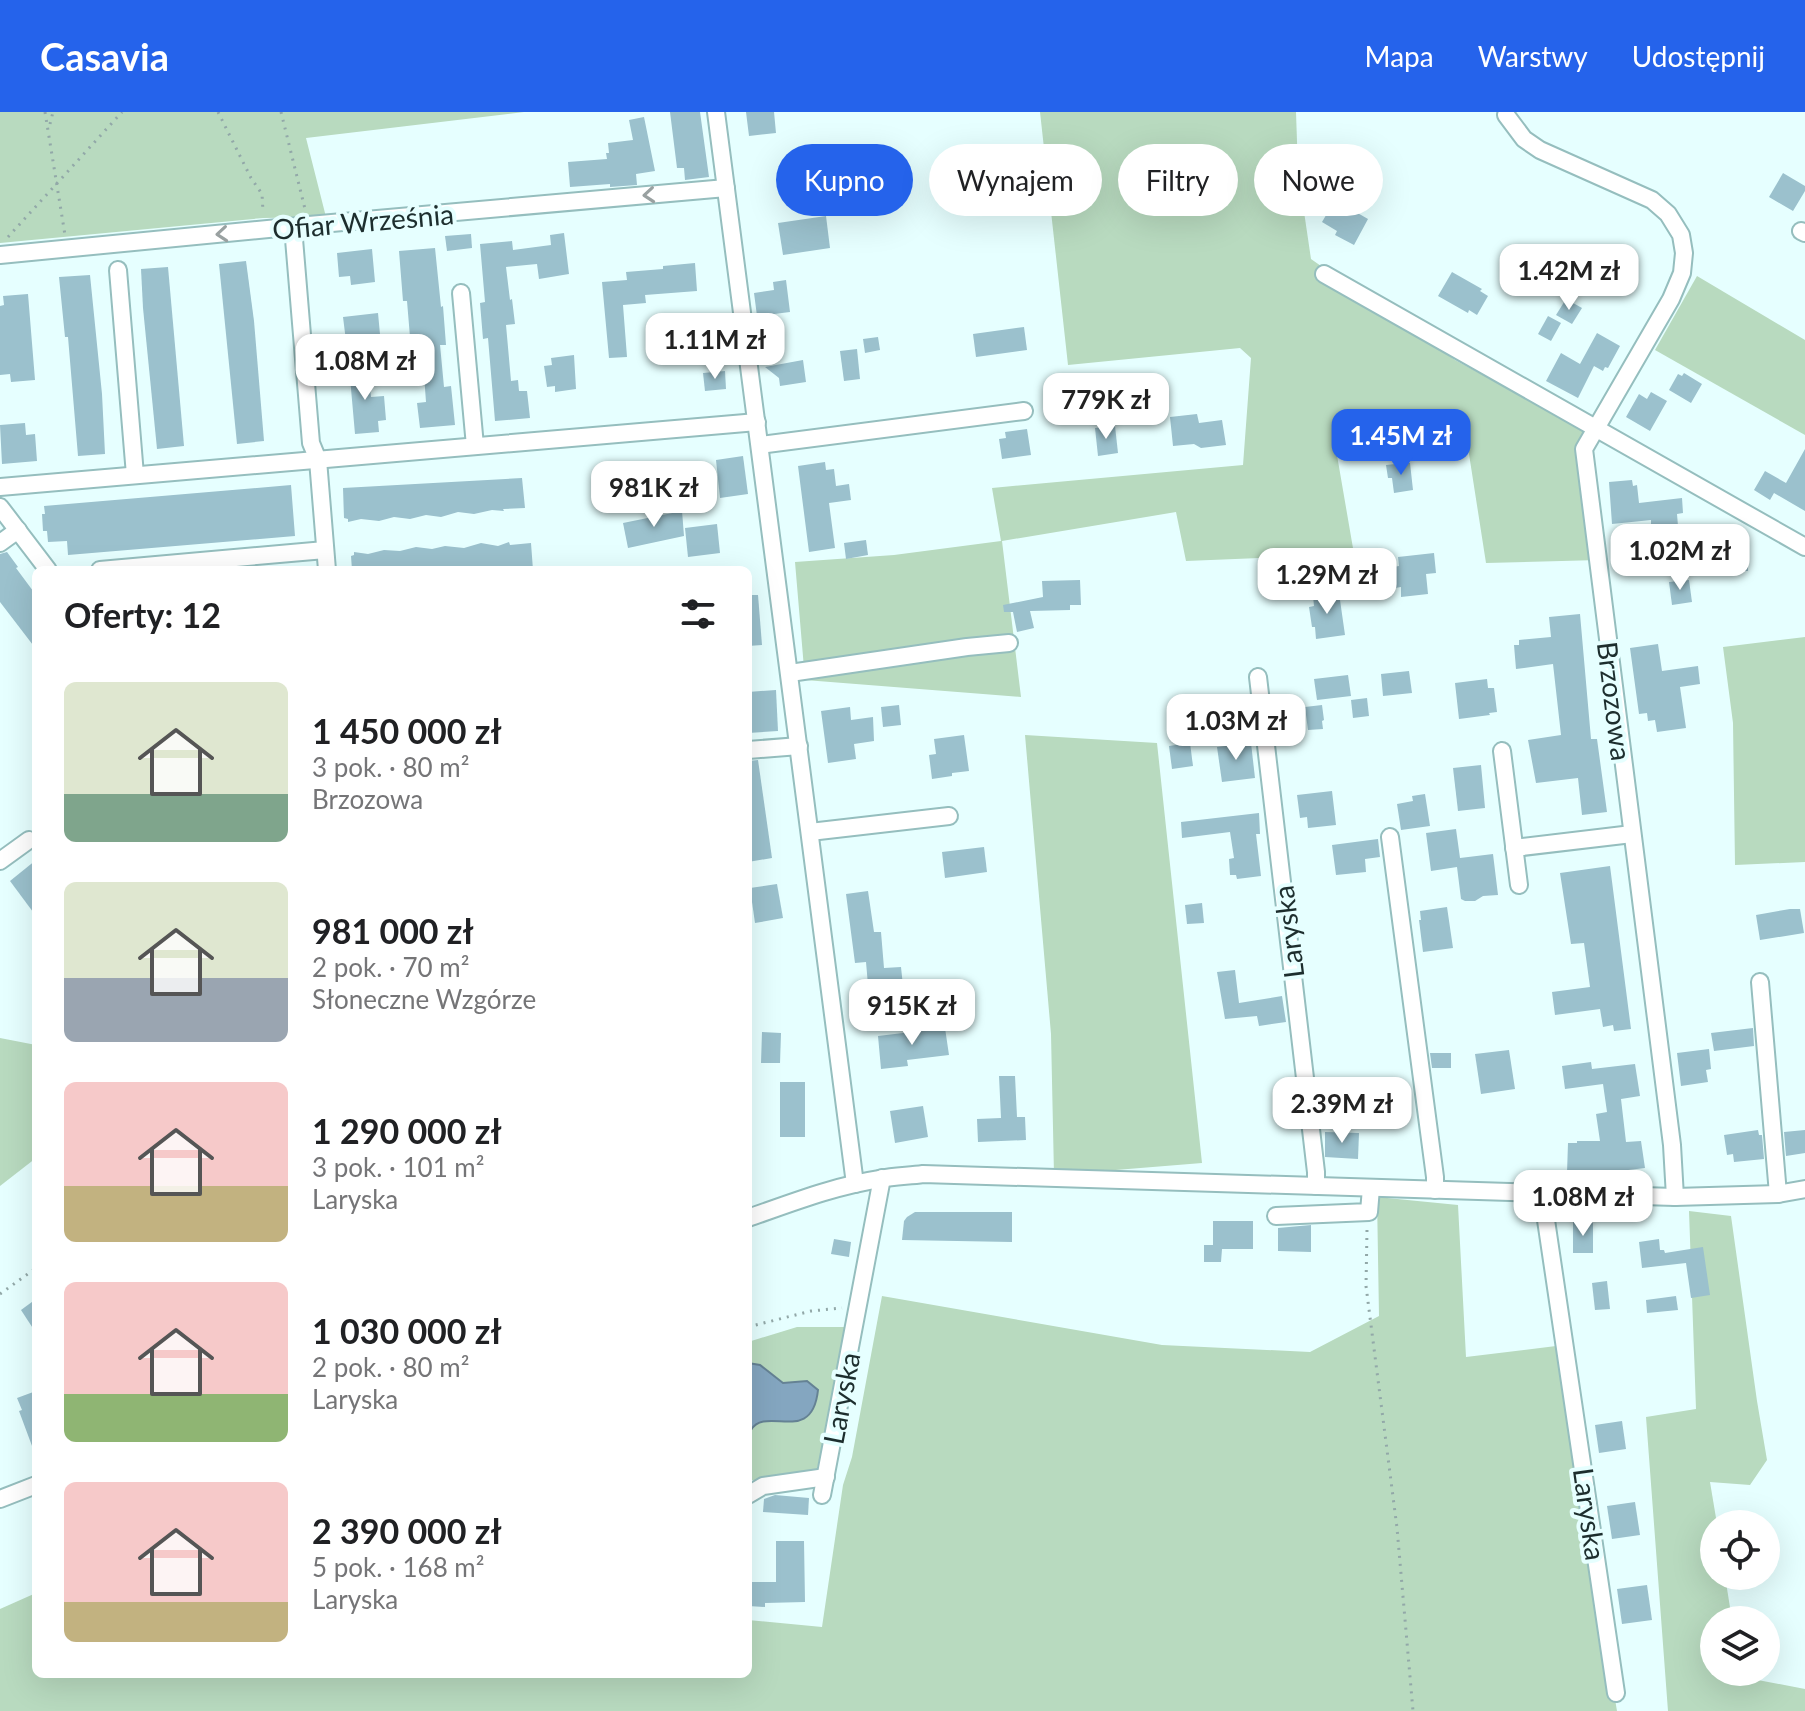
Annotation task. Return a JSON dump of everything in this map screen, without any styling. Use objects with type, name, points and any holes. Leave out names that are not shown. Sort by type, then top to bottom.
[{"type":"street","points":[[716,112],[855,1184]]},
{"type":"street","name":"Brzozowa","points":[[1506,115],[1524,139],[1540,150],[1652,200],[1668,214],[1681,235],[1684,253],[1682,273],[1671,299],[1584,449],[1672,1145],[1675,1197]]},
{"type":"street","name":"Ofiar Września","points":[[0,255],[726,188]]},
{"type":"street","points":[[301,226],[311,443],[318,460],[327,566]]},
{"type":"street","points":[[118,270],[135,475]]},
{"type":"street","points":[[1324,274],[1805,547]]},
{"type":"street","points":[[461,293],[475,446]]},
{"type":"street","points":[[760,445],[1024,411]]},
{"type":"street","points":[[0,487],[757,422]]},
{"type":"street","points":[[0,507],[45,566]]},
{"type":"street","points":[[0,543],[18,530]]},
{"type":"street","points":[[145,566],[325,550]]},
{"type":"street","points":[[790,673],[1009,643]]},
{"type":"street","name":"Laryska","points":[[1258,677],[1316,1186]]},
{"type":"street","points":[[752,750],[799,746]]},
{"type":"street","points":[[1502,751],[1519,885]]},
{"type":"street","points":[[810,832],[949,816]]},
{"type":"street","points":[[1514,848],[1632,834]]},
{"type":"street","points":[[1390,837],[1435,1190]]},
{"type":"street","points":[[0,861],[29,840]]},
{"type":"street","points":[[1760,982],[1778,1194]]},
{"type":"street","points":[[752,1215],[855,1184],[923,1174],[1675,1197],[1778,1194],[1805,1189]]},
{"type":"street","name":"Laryska","points":[[822,1495],[882,1178]]},
{"type":"street","points":[[1276,1216],[1369,1212],[1371,1188]]},
{"type":"street","name":"Laryska","points":[[1542,1193],[1616,1693]]},
{"type":"street","name":"Laryska","points":[[752,1493],[763,1486],[826,1477]]},
{"type":"street","points":[[0,1499],[32,1487]]},
{"type":"path","points":[[45,112],[67,248]]},
{"type":"path","points":[[49,128],[53,112]]},
{"type":"path","points":[[0,246],[122,112]]},
{"type":"path","points":[[218,112],[262,194],[263,218],[257,230]]},
{"type":"path","points":[[281,112],[301,226]]},
{"type":"path","points":[[1369,1212],[1366,1286],[1397,1528],[1413,1711]]},
{"type":"path","points":[[0,1294],[32,1271]]},
{"type":"path","points":[[752,1326],[811,1311],[859,1307]]},
{"type":"green space","points":[[0,112],[524,112],[306,138],[326,217],[263,218],[0,243]]},
{"type":"green space","points":[[1040,112],[1296,112],[1297,144],[1254,144],[1254,216],[1305,216],[1311,259],[1455,360],[1587,431],[1599,560],[1486,563],[1464,422],[1333,432],[1354,554],[1186,561],[1176,512],[1002,541],[1021,697],[805,680],[795,562],[894,555],[1001,541],[992,488],[1243,465],[1251,358],[1240,348],[1068,365],[1052,216],[1102,216],[1102,144],[1044,144]]},
{"type":"green space","points":[[1697,276],[1805,340],[1805,435],[1655,350]]},
{"type":"green space","points":[[1805,637],[1805,862],[1735,865],[1733,723],[1723,647]]},
{"type":"green space","points":[[1025,735],[1157,743],[1202,1163],[1054,1175],[1051,1034]]},
{"type":"green space","points":[[0,1038],[32,1044],[32,1161],[0,1186]]},
{"type":"green space","points":[[1377,1197],[1458,1205],[1466,1357],[1556,1346],[1617,1711],[0,1711],[0,1609],[32,1595],[32,1678],[752,1678],[752,1620],[822,1627],[843,1485],[852,1457],[882,1296],[1162,1345],[1310,1352],[1379,1316]]},
{"type":"green space","points":[[1689,1211],[1731,1216],[1767,1460],[1750,1485],[1710,1482],[1715,1510],[1700,1510],[1700,1590],[1727,1590],[1730,1606],[1700,1606],[1700,1686],[1780,1684],[1805,1689],[1805,1711],[1668,1711],[1646,1417],[1696,1409]]},
{"type":"green space","points":[[797,1327],[847,1327],[817,1470],[752,1480],[752,1341]]},
{"type":"water","points":[[752,1364],[760,1365],[783,1383],[807,1381],[818,1390],[814,1407],[798,1421],[758,1423],[752,1429]]},
{"type":"building","points":[[670,112],[700,112],[709,177],[685,180],[684,168],[677,168]]},
{"type":"building","points":[[746,112],[774,112],[776,133],[749,136]]},
{"type":"building","points":[[644,117],[655,171],[636,174],[637,185],[570,187],[568,162],[607,159],[608,143],[633,140],[629,120]]},
{"type":"building","points":[[1783,173],[1805,186],[1793,211],[1769,197]]},
{"type":"building","points":[[826,216],[830,248],[783,255],[778,223]]},
{"type":"building","points":[[1326,216],[1363,216],[1368,219],[1354,245],[1335,235],[1337,231],[1322,222]]},
{"type":"building","points":[[564,233],[569,274],[539,279],[537,264],[506,267],[515,324],[506,325],[511,381],[518,380],[519,391],[527,391],[530,418],[495,421],[488,338],[483,339],[480,303],[485,302],[480,244],[512,241],[513,250],[551,245],[550,235]]},
{"type":"building","points":[[471,234],[472,248],[447,251],[445,236]]},
{"type":"building","points":[[435,248],[446,345],[440,345],[444,387],[451,386],[455,425],[420,428],[417,403],[426,402],[422,347],[419,336],[410,337],[399,251]]},
{"type":"building","points":[[372,249],[375,282],[351,285],[350,276],[339,277],[337,253]]},
{"type":"building","points":[[246,261],[264,441],[237,444],[219,264]]},
{"type":"building","points":[[695,263],[697,291],[645,295],[646,303],[623,305],[627,357],[609,358],[602,282],[627,280],[626,272]]},
{"type":"building","points":[[168,267],[184,446],[157,449],[141,269]]},
{"type":"building","points":[[1452,272],[1482,289],[1480,291],[1488,296],[1477,315],[1438,296]]},
{"type":"building","points":[[90,275],[105,454],[78,456],[68,337],[65,337],[59,277]]},
{"type":"building","points":[[786,280],[790,312],[757,316],[754,293],[774,290],[773,282]]},
{"type":"building","points":[[28,294],[35,380],[11,382],[10,374],[0,375],[0,306],[4,305],[3,296]]},
{"type":"building","points":[[1566,299],[1582,308],[1572,324],[1556,315]]},
{"type":"building","points":[[378,313],[381,345],[358,348],[357,340],[346,341],[343,317]]},
{"type":"building","points":[[1548,316],[1561,323],[1551,341],[1538,334]]},
{"type":"building","points":[[1024,327],[1027,350],[976,357],[973,334]]},
{"type":"building","points":[[1597,333],[1620,346],[1608,368],[1605,367],[1603,371],[1594,366],[1578,398],[1546,381],[1561,353],[1580,364]]},
{"type":"building","points":[[878,337],[880,350],[865,353],[863,339]]},
{"type":"building","points":[[857,349],[860,379],[844,381],[840,351]]},
{"type":"building","points":[[574,355],[576,389],[555,392],[555,386],[547,387],[544,366],[552,365],[551,358]]},
{"type":"building","points":[[803,360],[806,382],[780,386],[779,378],[765,367]]},
{"type":"building","points":[[367,364],[371,397],[384,396],[386,420],[378,421],[379,432],[355,434],[349,366]]},
{"type":"building","points":[[725,371],[726,389],[705,391],[703,373]]},
{"type":"building","points":[[1684,373],[1702,384],[1691,403],[1669,390],[1678,374],[1682,376]]},
{"type":"building","points":[[1651,392],[1667,401],[1650,431],[1626,417],[1639,394],[1647,399]]},
{"type":"building","points":[[1197,414],[1199,423],[1222,420],[1226,445],[1201,448],[1194,444],[1173,446],[1170,417]]},
{"type":"building","points":[[25,423],[26,435],[35,434],[37,461],[2,464],[0,425]]},
{"type":"building","points":[[1115,426],[1118,453],[1098,456],[1095,428]]},
{"type":"building","points":[[1027,429],[1031,455],[1002,459],[999,439],[1006,438],[1005,432]]},
{"type":"building","points":[[1805,449],[1805,511],[1774,493],[1770,500],[1754,490],[1765,471],[1786,483]]},
{"type":"building","points":[[743,456],[748,494],[720,498],[716,460]]},
{"type":"building","points":[[686,461],[691,495],[676,498],[670,464]]},
{"type":"building","points":[[825,462],[826,470],[834,469],[836,486],[849,484],[851,500],[829,503],[835,548],[809,552],[798,466]]},
{"type":"building","points":[[1410,463],[1413,490],[1394,493],[1386,465]]},
{"type":"building","points":[[522,478],[525,508],[474,514],[458,512],[441,517],[394,517],[379,521],[361,519],[348,522],[344,518],[343,488]]},
{"type":"building","points":[[1632,480],[1633,486],[1637,485],[1639,503],[1682,498],[1683,513],[1677,514],[1678,526],[1651,528],[1651,520],[1612,524],[1609,482]]},
{"type":"building","points":[[291,485],[295,536],[68,555],[67,541],[48,542],[47,531],[43,531],[44,506]]},
{"type":"building","points":[[682,511],[684,536],[628,548],[623,523]]},
{"type":"building","points":[[717,524],[720,553],[688,557],[685,528]]},
{"type":"building","points":[[866,540],[868,555],[846,559],[844,543]]},
{"type":"building","points":[[509,542],[510,545],[531,543],[533,566],[352,566],[354,552],[368,554],[416,547],[464,548],[481,543],[498,546]]},
{"type":"building","points":[[1719,542],[1748,542],[1748,571],[1719,571]]},
{"type":"building","points":[[7,552],[32,590],[32,644],[0,602],[0,554]]},
{"type":"building","points":[[1434,553],[1436,573],[1426,574],[1428,594],[1401,597],[1401,587],[1395,588],[1393,567],[1399,566],[1398,557]]},
{"type":"building","points":[[1080,580],[1081,605],[1070,605],[1070,610],[1030,611],[1034,628],[1017,632],[1013,612],[1004,612],[1003,605],[1043,597],[1042,581]]},
{"type":"building","points":[[1689,580],[1692,602],[1672,605],[1669,582]]},
{"type":"building","points":[[1339,593],[1345,635],[1316,639],[1309,607],[1314,606],[1313,596]]},
{"type":"building","points":[[752,595],[758,595],[762,645],[752,646]]},
{"type":"building","points":[[1580,614],[1591,739],[1597,739],[1607,812],[1582,815],[1578,778],[1536,783],[1528,740],[1561,735],[1553,664],[1516,669],[1514,645],[1519,645],[1519,640],[1551,637],[1549,617]]},
{"type":"building","points":[[1658,644],[1662,671],[1698,666],[1700,684],[1680,687],[1686,728],[1657,732],[1655,720],[1648,721],[1647,713],[1639,714],[1630,648]]},
{"type":"building","points":[[1409,671],[1412,693],[1383,696],[1381,674]]},
{"type":"building","points":[[1348,675],[1351,696],[1317,700],[1314,679]]},
{"type":"building","points":[[1487,679],[1488,688],[1494,688],[1497,712],[1459,719],[1455,683]]},
{"type":"building","points":[[776,690],[778,731],[752,733],[752,692]]},
{"type":"building","points":[[1367,698],[1369,716],[1353,718],[1351,700]]},
{"type":"building","points":[[899,705],[901,725],[883,727],[881,707]]},
{"type":"building","points":[[1322,705],[1323,729],[1308,730],[1305,707]]},
{"type":"building","points":[[850,707],[851,720],[873,717],[874,741],[854,744],[856,759],[828,763],[821,711]]},
{"type":"building","points":[[964,735],[969,771],[932,779],[929,755],[936,754],[934,739]]},
{"type":"building","points":[[1190,743],[1193,766],[1172,769],[1169,746]]},
{"type":"building","points":[[1251,743],[1255,778],[1222,782],[1217,747]]},
{"type":"building","points":[[758,760],[772,858],[752,861],[752,761]]},
{"type":"building","points":[[1481,765],[1485,808],[1458,811],[1453,768]]},
{"type":"building","points":[[1332,791],[1336,825],[1308,828],[1307,817],[1300,818],[1297,795]]},
{"type":"building","points":[[1425,794],[1430,826],[1401,830],[1397,804],[1413,801],[1412,796]]},
{"type":"building","points":[[1259,813],[1260,834],[1256,834],[1261,876],[1237,879],[1236,875],[1230,875],[1229,859],[1234,858],[1230,832],[1182,838],[1181,822]]},
{"type":"building","points":[[1456,829],[1460,858],[1493,854],[1498,895],[1465,901],[1461,899],[1457,867],[1431,871],[1426,833]]},
{"type":"building","points":[[1378,839],[1380,857],[1365,859],[1366,872],[1336,875],[1332,845]]},
{"type":"building","points":[[984,847],[987,872],[945,878],[942,852]]},
{"type":"building","points":[[32,863],[32,911],[10,881]]},
{"type":"building","points":[[1610,866],[1631,1029],[1614,1031],[1613,1025],[1603,1027],[1600,1009],[1555,1015],[1552,992],[1590,987],[1584,943],[1571,944],[1560,873]]},
{"type":"building","points":[[777,884],[783,918],[755,923],[752,888]]},
{"type":"building","points":[[868,891],[874,932],[881,932],[884,968],[901,967],[905,1005],[870,1008],[866,962],[855,963],[846,894]]},
{"type":"building","points":[[1202,903],[1204,923],[1187,924],[1185,905]]},
{"type":"building","points":[[1447,907],[1453,948],[1423,952],[1420,911]]},
{"type":"building","points":[[1800,909],[1804,933],[1760,940],[1756,915]]},
{"type":"building","points":[[1235,970],[1239,1003],[1282,996],[1286,1022],[1259,1026],[1257,1016],[1225,1019],[1217,972]]},
{"type":"building","points":[[945,1028],[949,1055],[907,1060],[908,1066],[881,1069],[878,1036]]},
{"type":"building","points":[[1753,1028],[1754,1046],[1714,1051],[1711,1033]]},
{"type":"building","points":[[762,1032],[781,1033],[780,1063],[761,1063]]},
{"type":"building","points":[[1709,1049],[1711,1069],[1706,1070],[1708,1082],[1681,1086],[1677,1053]]},
{"type":"building","points":[[1509,1050],[1515,1089],[1481,1094],[1475,1054]]},
{"type":"building","points":[[1430,1053],[1451,1053],[1451,1068],[1432,1068]]},
{"type":"building","points":[[1591,1062],[1592,1069],[1635,1064],[1640,1096],[1621,1099],[1626,1142],[1641,1141],[1645,1168],[1595,1174],[1567,1173],[1568,1143],[1600,1141],[1596,1114],[1607,1112],[1603,1084],[1565,1089],[1562,1066]]},
{"type":"building","points":[[999,1076],[1015,1076],[1017,1117],[1025,1117],[1026,1140],[978,1142],[977,1119],[1001,1118]]},
{"type":"building","points":[[780,1082],[805,1082],[805,1137],[780,1137]]},
{"type":"building","points":[[1333,1083],[1334,1101],[1319,1102],[1317,1084]]},
{"type":"building","points":[[923,1106],[928,1137],[895,1143],[890,1111]]},
{"type":"building","points":[[1758,1130],[1762,1135],[1764,1159],[1734,1162],[1733,1154],[1727,1155],[1724,1135]]},
{"type":"building","points":[[1805,1130],[1805,1153],[1786,1156],[1784,1132]]},
{"type":"building","points":[[1325,1132],[1359,1133],[1358,1159],[1325,1157]]},
{"type":"building","points":[[915,1212],[1012,1212],[1012,1242],[902,1240],[904,1221]]},
{"type":"building","points":[[1213,1221],[1253,1221],[1253,1249],[1222,1249],[1221,1262],[1204,1262],[1204,1245],[1213,1245]]},
{"type":"building","points":[[1573,1222],[1593,1223],[1593,1253],[1573,1253]]},
{"type":"building","points":[[1311,1225],[1311,1252],[1278,1251],[1278,1228]]},
{"type":"building","points":[[834,1239],[851,1242],[849,1257],[831,1254]]},
{"type":"building","points":[[1659,1239],[1660,1250],[1665,1253],[1703,1247],[1710,1295],[1691,1298],[1686,1263],[1642,1268],[1639,1242]]},
{"type":"building","points":[[1607,1281],[1610,1309],[1595,1310],[1592,1283]]},
{"type":"building","points":[[1676,1296],[1678,1310],[1647,1313],[1646,1300]]},
{"type":"building","points":[[32,1302],[32,1327],[21,1310]]},
{"type":"building","points":[[32,1392],[32,1446],[19,1411],[22,1410],[17,1398]]},
{"type":"building","points":[[1622,1421],[1626,1449],[1599,1453],[1595,1425]]},
{"type":"building","points":[[775,1495],[809,1498],[808,1515],[763,1512],[764,1499]]},
{"type":"building","points":[[1635,1502],[1640,1535],[1612,1539],[1607,1506]]},
{"type":"building","points":[[776,1541],[804,1541],[805,1602],[752,1606],[752,1582],[776,1582]]},
{"type":"building","points":[[1647,1585],[1652,1620],[1622,1624],[1617,1589]]}]
